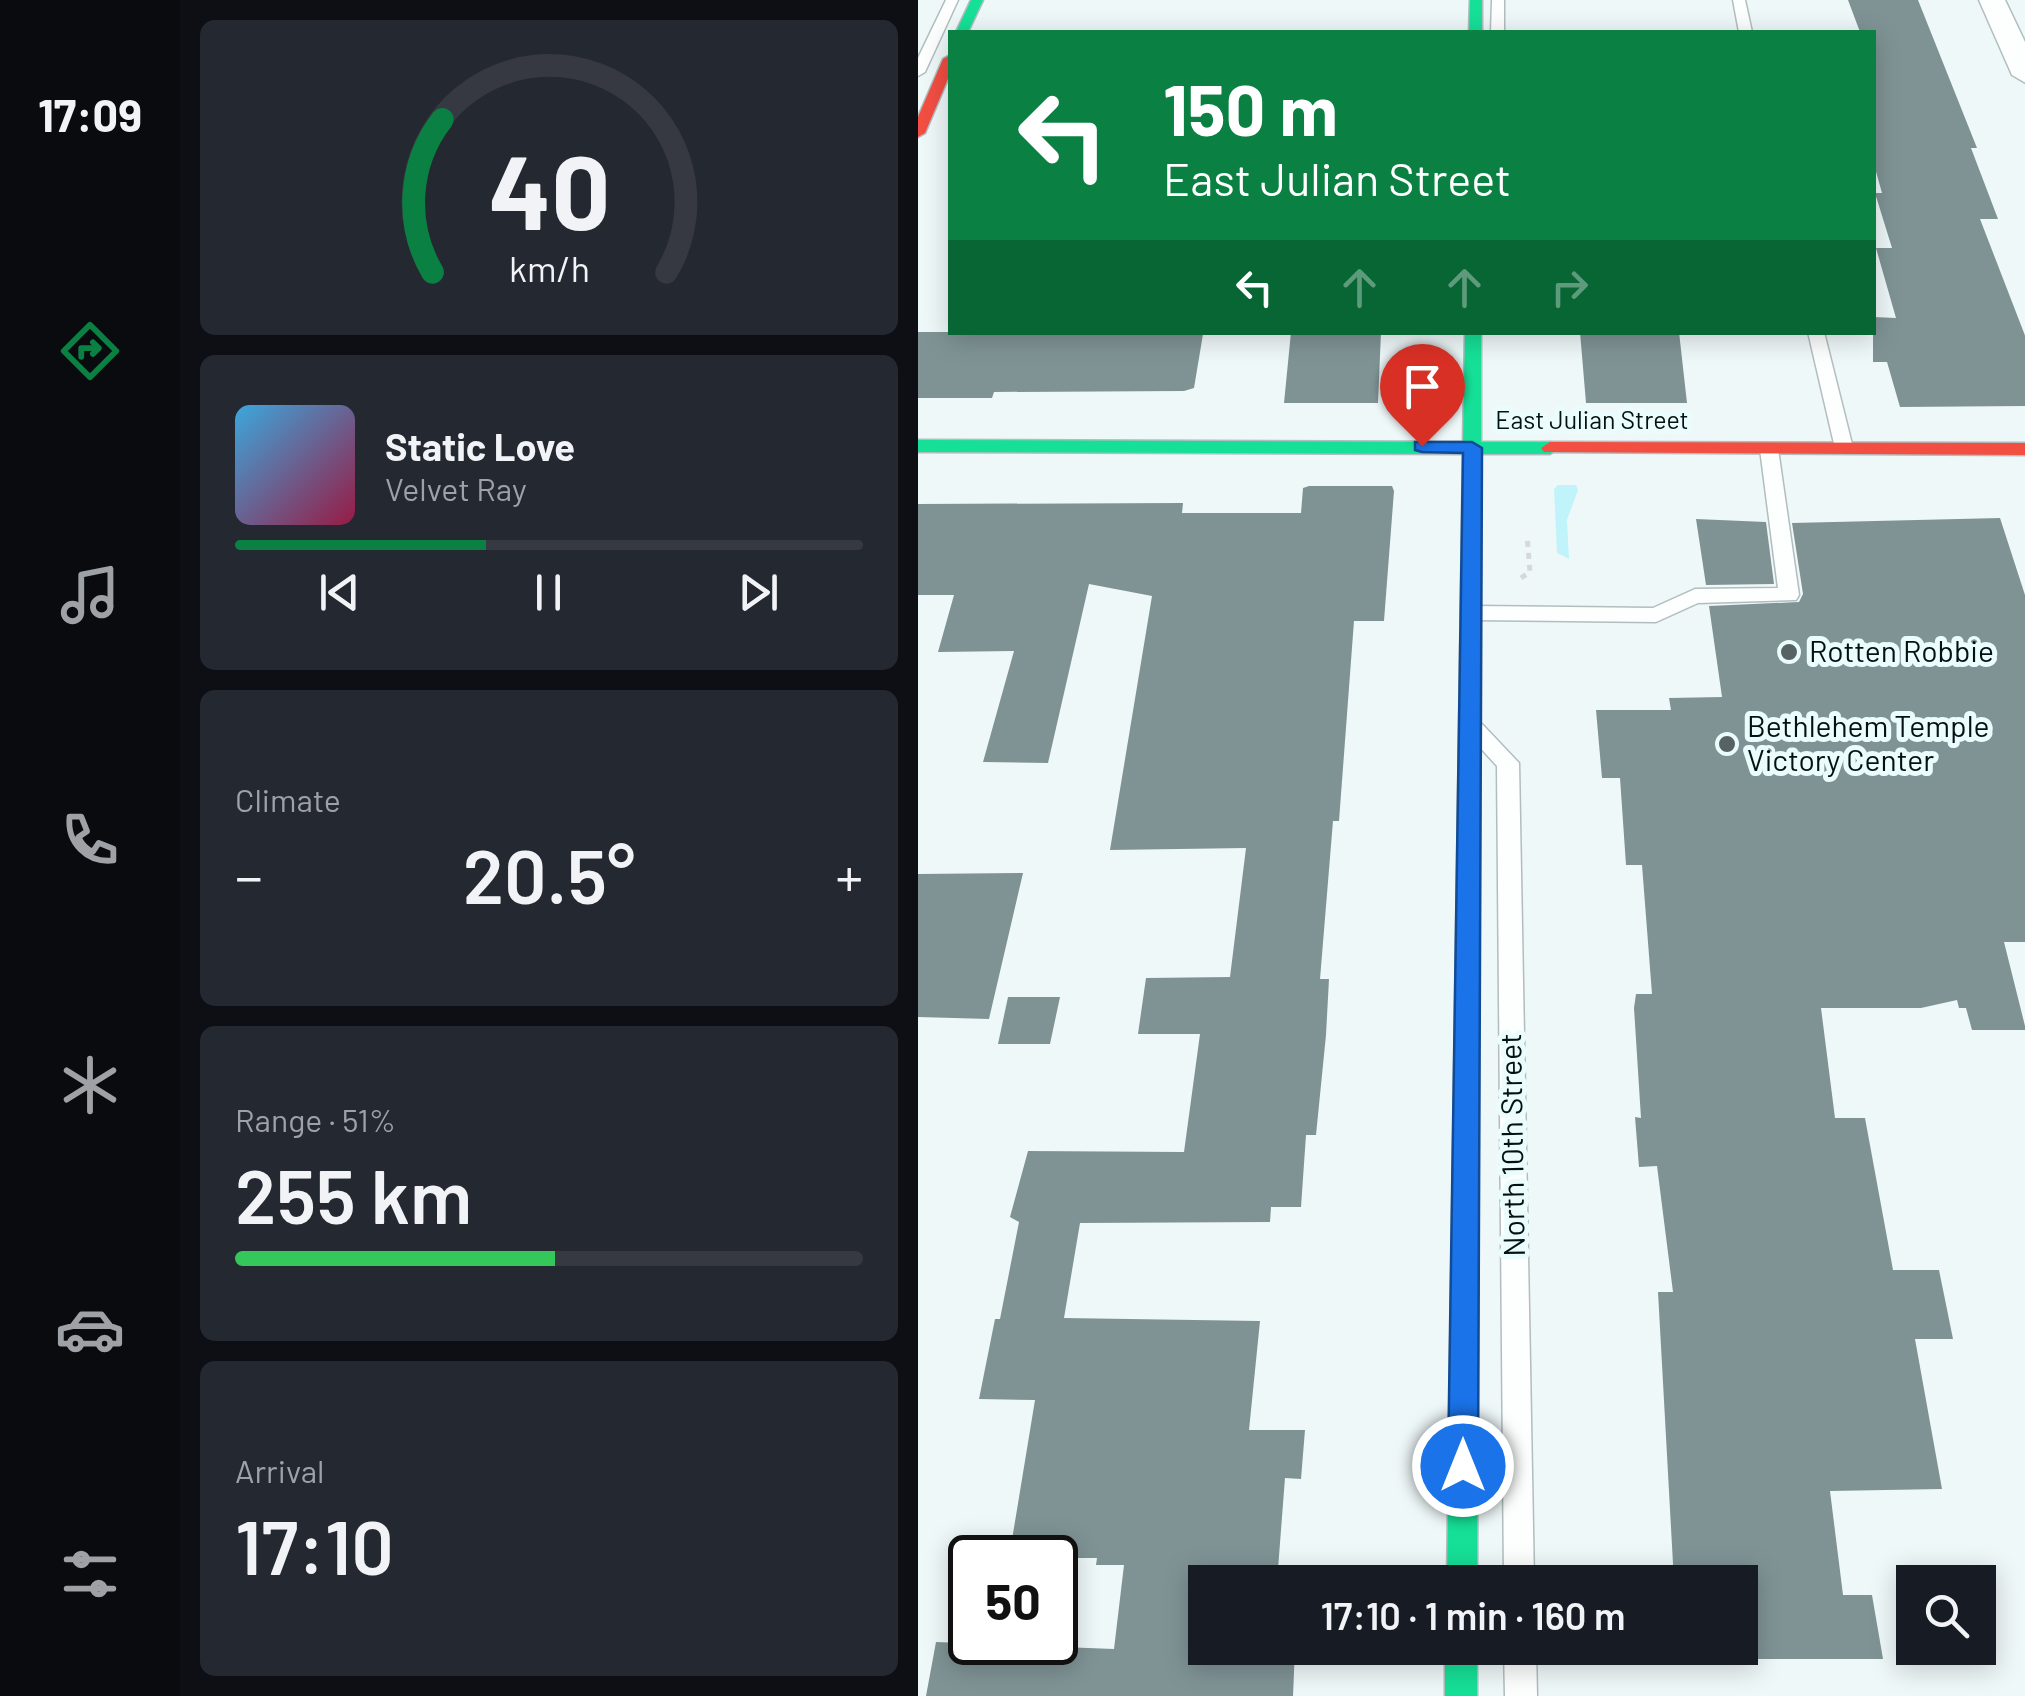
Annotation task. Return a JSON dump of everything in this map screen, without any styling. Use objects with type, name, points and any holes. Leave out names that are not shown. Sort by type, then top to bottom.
[{"type":"main road","points":[[963,30],[977,0]]},
{"type":"main road","points":[[1476,0],[1476,30]]},
{"type":"main road","points":[[918,132],[948,64]]},
{"type":"main road","name":"North 10th Street","points":[[1462,1565],[1473,335]]},
{"type":"main road","name":"East Julian Street","points":[[918,446],[2026,449]]},
{"type":"main road","points":[[1460,1696],[1461,1665]]},
{"type":"street","points":[[1992,0],[2026,75]]},
{"type":"lane","points":[[918,72],[952,0]]},
{"type":"lane","points":[[1498,0],[1498,30]]},
{"type":"lane","points":[[1739,0],[1746,30]]},
{"type":"lane","points":[[1817,335],[1844,448]]},
{"type":"lane","points":[[1471,612],[1656,615],[1695,596],[1789,595],[1769,449]]},
{"type":"lane","name":"North 10th Street","points":[[1469,724],[1508,763],[1519,1565]]},
{"type":"lane","points":[[1520,1665],[1521,1696]]},
{"type":"shaded area","points":[[1558,485],[1576,485],[1578,490],[1567,520],[1569,559],[1557,553],[1554,489]]},
{"type":"building","points":[[1848,0],[1918,0],[1977,148],[1971,148],[1998,219],[1980,219],[2026,338],[2026,406],[1900,407],[1887,362],[1873,362],[1876,317],[1896,318],[1876,248],[1892,248],[1876,196],[1882,193],[1876,172],[1876,30],[1859,30]]},
{"type":"building","points":[[918,332],[1203,335],[1194,388],[1184,391],[994,392],[992,398],[918,398]]},
{"type":"building","points":[[1291,335],[1381,335],[1378,403],[1284,403]]},
{"type":"building","points":[[1580,335],[1679,335],[1687,403],[1586,403]]},
{"type":"building","points":[[1392,486],[1394,491],[1384,621],[1354,621],[1339,821],[1333,821],[1320,979],[1329,979],[1326,1035],[1316,1135],[1306,1135],[1301,1207],[1271,1207],[1270,1222],[1080,1223],[1064,1318],[1260,1321],[1249,1430],[1305,1430],[1301,1479],[1285,1478],[1278,1565],[1188,1565],[1188,1665],[1294,1665],[1293,1696],[926,1696],[936,1642],[948,1642],[948,1665],[1078,1665],[1078,1648],[1114,1649],[1124,1565],[1096,1565],[1097,1558],[1078,1558],[1078,1535],[1013,1535],[1035,1400],[979,1399],[995,1319],[1000,1319],[1019,1222],[1010,1217],[1028,1151],[1184,1152],[1200,1034],[1138,1034],[1146,978],[1230,977],[1246,848],[1110,850],[1152,596],[1089,584],[1048,763],[983,762],[1014,651],[938,652],[954,595],[918,595],[918,504],[1183,503],[1182,513],[1301,513],[1303,488]]},
{"type":"building","points":[[2000,518],[2026,598],[2026,942],[2004,942],[2026,1030],[1972,1030],[1966,1008],[1959,1008],[1957,1000],[1921,1008],[1821,1008],[1835,1118],[1865,1118],[1893,1270],[1939,1270],[1953,1339],[1915,1339],[1942,1489],[1830,1491],[1843,1595],[1872,1595],[1883,1659],[1758,1659],[1758,1565],[1673,1565],[1658,1292],[1673,1292],[1657,1166],[1639,1167],[1635,1117],[1641,1118],[1634,1008],[1636,994],[1652,994],[1642,865],[1626,865],[1620,778],[1602,778],[1596,710],[1671,710],[1669,698],[1722,697],[1709,606],[1799,602],[1803,594],[1792,523]]},
{"type":"building","points":[[1696,519],[1766,522],[1774,584],[1706,585]]},
{"type":"building","points":[[1023,873],[989,1019],[918,1017],[918,874]]},
{"type":"building","points":[[1008,997],[1060,997],[1050,1044],[998,1044]]},
{"type":"traffic: fast","points":[[963,30],[977,0]]},
{"type":"traffic: fast","points":[[1476,0],[1476,30]]},
{"type":"traffic: fast","points":[[1462,1565],[1473,335]]},
{"type":"traffic: fast","points":[[918,446],[1550,448]]},
{"type":"traffic: fast","points":[[1461,1665],[1461,1696]]},
{"type":"traffic: jam","points":[[918,133],[948,64]]},
{"type":"traffic: jam","points":[[1550,448],[2026,449]]},
{"type":"place","name":"Rotten Robbie","points":[[1789,652]]},
{"type":"place","name":"Bethlehem Temple Victory Center","points":[[1727,744]]},
{"type":"route","points":[[1422,446],[1472,448],[1463,1466]]}]
